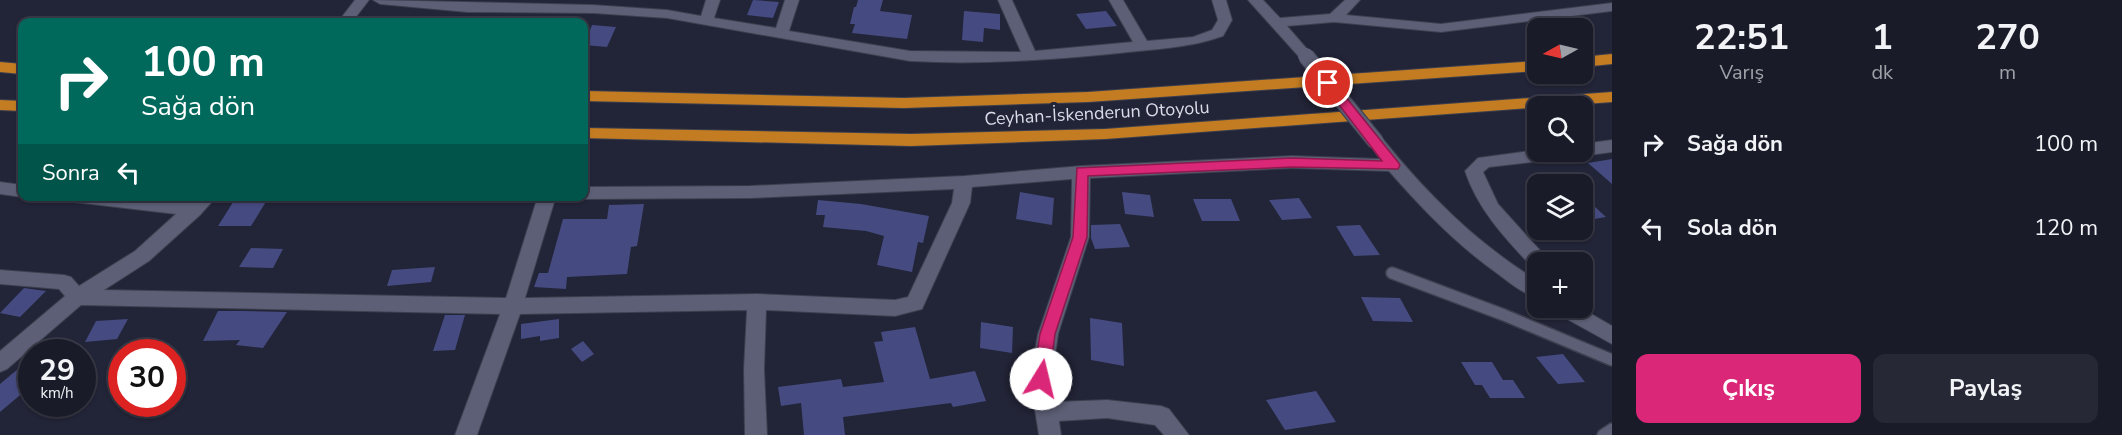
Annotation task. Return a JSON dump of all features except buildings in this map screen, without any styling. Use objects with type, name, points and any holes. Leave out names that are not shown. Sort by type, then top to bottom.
[{"type":"highway","points":[[1593,61],[1612,59]]},
{"type":"highway","points":[[0,67],[18,69]]},
{"type":"highway","name":"Ceyhan-İskenderun Otoyolu","points":[[588,96],[904,103],[1077,97],[1527,67]]},
{"type":"highway","name":"Ceyhan-İskenderun Otoyolu","points":[[588,133],[911,140],[1093,135],[1612,97]]},
{"type":"highway","points":[[0,105],[18,106]]},
{"type":"street","points":[[348,18],[362,0]]},
{"type":"street","points":[[380,0],[426,3],[594,4],[668,14],[910,56],[961,59],[1030,56],[1195,41],[1218,33],[1224,21],[1219,0]]},
{"type":"street","points":[[706,21],[713,0]]},
{"type":"street","points":[[781,34],[792,0]]},
{"type":"street","points":[[1005,0],[1030,56]]},
{"type":"street","points":[[1116,0],[1142,46]]},
{"type":"street","points":[[1255,0],[1306,56],[1393,165],[1444,223],[1527,285]]},
{"type":"street","points":[[1334,18],[1353,0]]},
{"type":"street","points":[[1543,0],[1559,13]]},
{"type":"street","points":[[1276,23],[1334,18],[1441,28],[1612,7]]},
{"type":"street","points":[[1593,149],[1612,146]]},
{"type":"street","points":[[1527,157],[1484,162],[1474,171],[1478,188],[1530,252]]},
{"type":"street","points":[[588,193],[750,192],[964,182],[1081,172],[1292,162],[1393,165]]},
{"type":"street","points":[[1050,435],[1041,379],[1047,334],[1080,237],[1081,172]]},
{"type":"street","points":[[0,277],[64,282],[77,297],[513,306],[757,302],[895,308],[915,303],[961,203],[964,182]]},
{"type":"street","points":[[0,189],[18,191]]},
{"type":"street","points":[[165,201],[201,203]]},
{"type":"street","points":[[466,435],[513,306],[545,201]]},
{"type":"street","points":[[0,363],[77,297],[142,256],[201,203]]},
{"type":"street","points":[[756,435],[754,369],[757,302]]},
{"type":"street","points":[[1581,318],[1612,336]]},
{"type":"street","points":[[1046,412],[1107,409],[1161,416],[1178,435]]},
{"type":"lane","points":[[1392,273],[1504,315],[1612,360]]},
{"type":"lane","points":[[1603,435],[1612,429]]},
{"type":"route","points":[[1041,379],[1047,334],[1080,237],[1081,172],[1292,162],[1393,165],[1328,83]]}]
